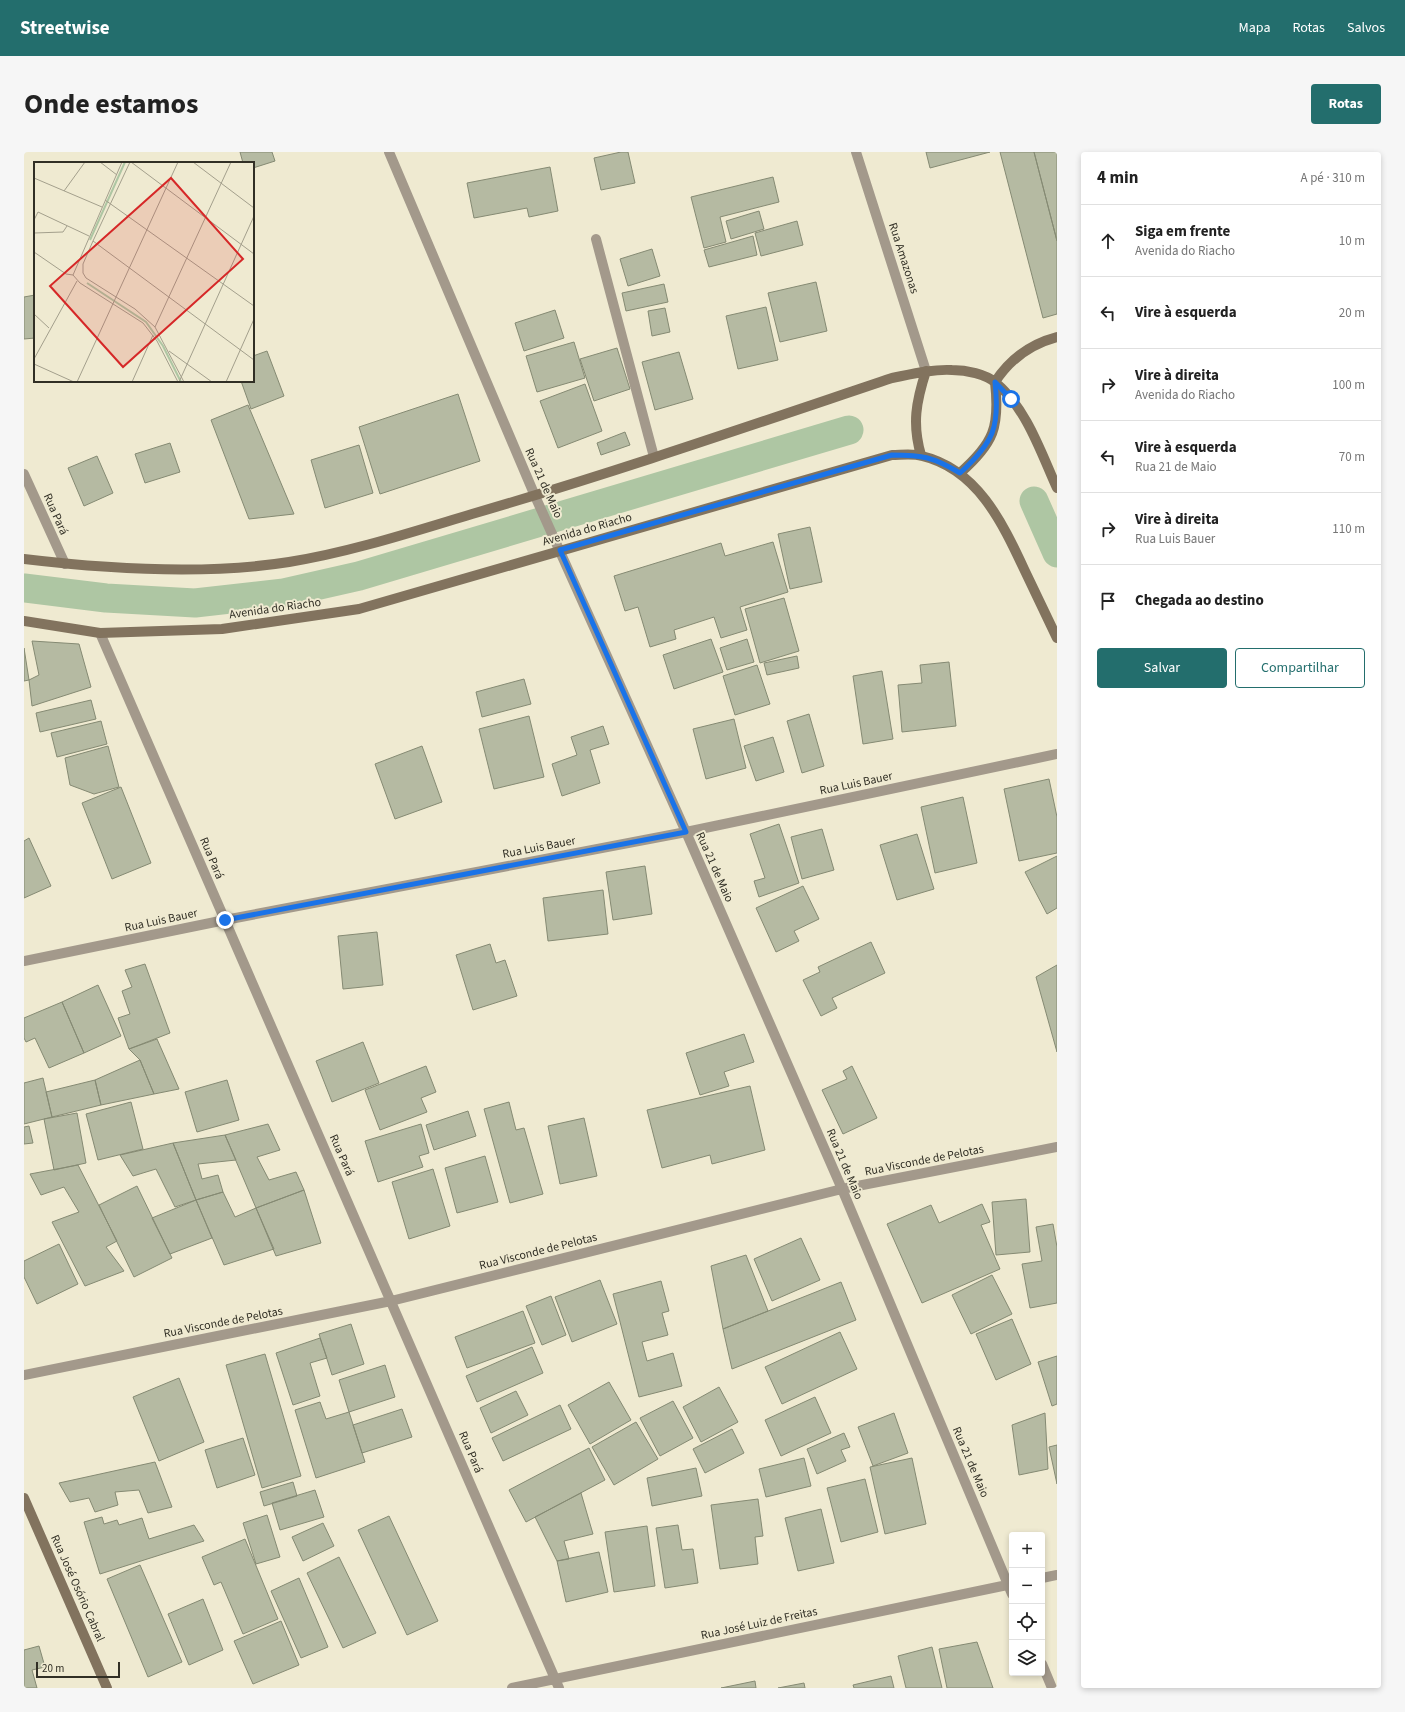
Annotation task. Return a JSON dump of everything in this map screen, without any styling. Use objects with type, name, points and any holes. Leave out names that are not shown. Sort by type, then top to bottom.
[{"type":"main road","points":[[960,473],[987,445],[996,426],[998,403],[995,382],[1005,367],[1025,349],[1057,337]]},
{"type":"main road","points":[[24,559],[65,564],[212,569],[288,562],[349,550],[535,496],[892,378],[926,371],[954,370],[978,374],[995,382],[1011,399],[1025,421],[1057,488]]},
{"type":"main road","points":[[921,455],[915,435],[916,415],[919,392],[926,371]]},
{"type":"main road","name":"Avenida do Riacho","points":[[24,621],[100,632],[222,629],[359,609],[892,455],[921,455],[944,463],[960,473],[983,495],[1005,528],[1057,638]]},
{"type":"main road","name":"Rua José Osório Cabral","points":[[24,1498],[107,1688]]},
{"type":"street","name":"Rua 21 de Maio","points":[[389,152],[535,496],[686,832],[842,1189],[1009,1582]]},
{"type":"street","name":"Rua Amazonas","points":[[856,152],[926,371]]},
{"type":"street","points":[[596,239],[654,457]]},
{"type":"street","name":"Rua Pará","points":[[24,474],[65,564]]},
{"type":"street","name":"Rua Pará","points":[[100,632],[557,1684]]},
{"type":"street","name":"Rua Luis Bauer","points":[[24,962],[225,920],[686,832],[1057,754]]},
{"type":"street","name":"Rua Visconde de Pelotas","points":[[24,1374],[391,1301],[842,1189],[1057,1147]]},
{"type":"street","points":[[1045,1577],[1057,1575]]},
{"type":"street","name":"Rua José Luiz de Freitas","points":[[512,1688],[557,1684],[1009,1584]]},
{"type":"street","points":[[1045,1671],[1052,1688]]},
{"type":"building","points":[[240,152],[272,152],[275,161],[254,168],[254,162],[243,162]]},
{"type":"building","points":[[621,152],[628,152],[635,183],[601,190],[594,158]]},
{"type":"building","points":[[926,152],[990,152],[930,168]]},
{"type":"building","points":[[1000,152],[1034,152],[1057,241],[1057,314],[1043,318]]},
{"type":"building","points":[[1034,152],[1057,152],[1057,241]]},
{"type":"building","points":[[550,167],[558,211],[529,217],[527,208],[474,218],[467,183]]},
{"type":"building","points":[[773,177],[779,202],[720,217],[726,242],[704,248],[691,197]]},
{"type":"building","points":[[759,211],[764,229],[731,239],[726,221]]},
{"type":"building","points":[[797,221],[803,245],[761,256],[755,233]]},
{"type":"building","points":[[753,236],[757,255],[709,267],[704,250]]},
{"type":"building","points":[[652,249],[660,276],[628,286],[620,259]]},
{"type":"building","points":[[816,282],[827,331],[780,342],[768,293]]},
{"type":"building","points":[[664,284],[668,302],[626,311],[622,293]]},
{"type":"building","points":[[34,295],[34,338],[24,339],[24,297]]},
{"type":"building","points":[[766,307],[778,360],[738,369],[726,316]]},
{"type":"building","points":[[665,308],[670,332],[652,336],[648,311]]},
{"type":"building","points":[[555,310],[564,338],[524,351],[515,323]]},
{"type":"building","points":[[574,342],[585,378],[537,392],[526,356]]},
{"type":"building","points":[[617,348],[630,389],[594,401],[580,359]]},
{"type":"building","points":[[267,351],[284,396],[251,409],[241,382],[254,382],[254,356]]},
{"type":"building","points":[[679,352],[693,399],[655,410],[642,362]]},
{"type":"building","points":[[585,384],[602,431],[558,448],[540,401]]},
{"type":"building","points":[[458,394],[480,461],[380,494],[359,427]]},
{"type":"building","points":[[248,405],[294,514],[249,519],[211,420]]},
{"type":"building","points":[[625,432],[630,445],[601,455],[597,443]]},
{"type":"building","points":[[170,443],[180,472],[145,483],[135,454]]},
{"type":"building","points":[[359,445],[373,493],[325,508],[311,460]]},
{"type":"building","points":[[97,456],[113,493],[84,506],[68,468]]},
{"type":"building","points":[[810,527],[822,582],[790,589],[778,534]]},
{"type":"building","points":[[773,542],[788,592],[740,607],[747,630],[721,638],[714,617],[674,630],[676,639],[650,647],[638,607],[625,611],[614,576],[721,543],[725,556]]},
{"type":"building","points":[[784,598],[799,651],[760,663],[745,609]]},
{"type":"building","points":[[711,639],[723,672],[674,689],[663,655]]},
{"type":"building","points":[[747,639],[754,662],[727,670],[720,648]]},
{"type":"building","points":[[32,641],[79,644],[91,687],[32,706],[29,680],[39,675]]},
{"type":"building","points":[[24,648],[29,680],[24,681]]},
{"type":"building","points":[[797,656],[799,668],[767,675],[764,663]]},
{"type":"building","points":[[949,662],[956,726],[902,732],[898,685],[922,683],[920,665]]},
{"type":"building","points":[[757,665],[770,704],[735,715],[723,676]]},
{"type":"building","points":[[882,671],[893,739],[863,744],[853,676]]},
{"type":"building","points":[[524,679],[531,704],[482,717],[476,692]]},
{"type":"building","points":[[91,700],[96,719],[40,732],[36,713]]},
{"type":"building","points":[[809,714],[824,766],[802,773],[787,721]]},
{"type":"building","points":[[529,716],[544,777],[494,789],[479,729]]},
{"type":"building","points":[[734,719],[746,768],[706,779],[693,729]]},
{"type":"building","points":[[101,721],[107,744],[57,757],[51,733]]},
{"type":"building","points":[[603,726],[609,744],[590,750],[600,783],[562,796],[552,764],[577,755],[571,737]]},
{"type":"building","points":[[773,737],[784,772],[756,781],[744,746]]},
{"type":"building","points":[[108,746],[119,787],[94,794],[70,785],[65,758]]},
{"type":"building","points":[[422,746],[442,802],[395,819],[375,764]]},
{"type":"building","points":[[1049,779],[1057,817],[1057,853],[1019,861],[1004,789]]},
{"type":"building","points":[[121,787],[151,863],[112,879],[82,803]]},
{"type":"building","points":[[963,797],[977,863],[935,873],[921,807]]},
{"type":"building","points":[[779,824],[799,883],[759,897],[754,881],[765,878],[750,834]]},
{"type":"building","points":[[822,829],[834,870],[802,879],[791,837]]},
{"type":"building","points":[[917,834],[934,889],[897,900],[880,845]]},
{"type":"building","points":[[29,838],[51,886],[24,898],[24,841]]},
{"type":"building","points":[[1057,856],[1057,908],[1047,914],[1025,872]]},
{"type":"building","points":[[645,866],[652,914],[613,920],[606,872]]},
{"type":"building","points":[[803,886],[819,919],[794,931],[799,941],[776,952],[756,908]]},
{"type":"building","points":[[603,890],[608,934],[548,941],[543,898]]},
{"type":"building","points":[[377,932],[383,985],[343,989],[338,936]]},
{"type":"building","points":[[871,942],[885,973],[832,998],[837,1008],[821,1016],[803,980],[820,972],[818,967]]},
{"type":"building","points":[[490,944],[496,963],[505,960],[517,996],[473,1010],[456,955]]},
{"type":"building","points":[[145,964],[170,1033],[129,1049],[118,1018],[130,1014],[122,991],[132,987],[125,970]]},
{"type":"building","points":[[1057,965],[1057,1052],[1036,977]]},
{"type":"building","points":[[98,985],[121,1036],[84,1053],[62,1002]]},
{"type":"building","points":[[62,1002],[84,1053],[49,1068],[35,1038],[26,1042],[24,1038],[24,1018]]},
{"type":"building","points":[[744,1034],[754,1062],[724,1072],[729,1086],[700,1095],[686,1053]]},
{"type":"building","points":[[157,1039],[179,1089],[154,1094],[140,1060],[129,1049]]},
{"type":"building","points":[[363,1042],[379,1083],[332,1102],[316,1061]]},
{"type":"building","points":[[140,1060],[154,1094],[101,1105],[95,1080]]},
{"type":"building","points":[[426,1066],[436,1092],[421,1098],[427,1112],[380,1130],[365,1090]]},
{"type":"building","points":[[852,1066],[877,1118],[843,1134],[822,1090],[847,1079],[843,1071]]},
{"type":"building","points":[[43,1078],[52,1117],[24,1124],[24,1083]]},
{"type":"building","points":[[95,1080],[101,1105],[52,1117],[46,1092]]},
{"type":"building","points":[[227,1080],[239,1120],[197,1132],[185,1092]]},
{"type":"building","points":[[750,1086],[765,1150],[712,1164],[710,1155],[662,1168],[647,1110]]},
{"type":"building","points":[[131,1102],[143,1149],[98,1160],[86,1114]]},
{"type":"building","points":[[509,1102],[516,1130],[524,1128],[543,1194],[510,1203],[484,1109]]},
{"type":"building","points":[[468,1111],[476,1136],[434,1150],[426,1125]]},
{"type":"building","points":[[77,1113],[86,1163],[54,1170],[44,1119]]},
{"type":"building","points":[[584,1118],[597,1176],[560,1184],[548,1126]]},
{"type":"building","points":[[268,1124],[280,1150],[257,1157],[269,1180],[296,1172],[304,1190],[256,1208],[225,1135]]},
{"type":"building","points":[[421,1124],[429,1153],[419,1156],[423,1167],[378,1182],[365,1141]]},
{"type":"building","points":[[29,1126],[33,1143],[24,1144],[24,1127]]},
{"type":"building","points":[[225,1135],[236,1160],[198,1164],[202,1179],[218,1175],[223,1192],[196,1200],[173,1143]]},
{"type":"building","points":[[173,1143],[196,1200],[175,1207],[156,1169],[133,1176],[120,1155]]},
{"type":"building","points":[[485,1156],[498,1202],[457,1213],[445,1168]]},
{"type":"building","points":[[78,1165],[117,1241],[106,1247],[124,1271],[85,1286],[52,1222],[79,1212],[64,1187],[41,1195],[30,1174]]},
{"type":"building","points":[[433,1169],[450,1226],[409,1239],[392,1182]]},
{"type":"building","points":[[137,1186],[172,1258],[134,1277],[99,1205]]},
{"type":"building","points":[[304,1190],[321,1243],[276,1256],[256,1208]]},
{"type":"building","points":[[223,1192],[235,1217],[256,1208],[274,1249],[224,1265],[196,1200]]},
{"type":"building","points":[[1026,1199],[1030,1252],[996,1255],[992,1202]]},
{"type":"building","points":[[196,1200],[212,1238],[170,1254],[152,1218]]},
{"type":"building","points":[[982,1204],[990,1222],[981,1225],[1000,1269],[922,1303],[887,1224],[931,1205],[939,1223]]},
{"type":"building","points":[[1053,1224],[1057,1247],[1057,1303],[1030,1308],[1022,1264],[1042,1261],[1036,1227]]},
{"type":"building","points":[[801,1238],[820,1280],[772,1301],[754,1259]]},
{"type":"building","points":[[59,1244],[78,1284],[37,1304],[24,1277],[24,1261]]},
{"type":"building","points":[[746,1255],[768,1311],[723,1329],[711,1266]]},
{"type":"building","points":[[992,1275],[1012,1314],[971,1334],[952,1295]]},
{"type":"building","points":[[600,1280],[617,1324],[572,1342],[555,1297]]},
{"type":"building","points":[[661,1281],[669,1311],[662,1313],[668,1335],[642,1342],[647,1361],[673,1353],[682,1386],[639,1397],[613,1294]]},
{"type":"building","points":[[841,1282],[856,1320],[732,1369],[723,1329]]},
{"type":"building","points":[[551,1296],[566,1335],[542,1345],[526,1306]]},
{"type":"building","points":[[523,1311],[535,1343],[467,1368],[455,1337]]},
{"type":"building","points":[[1012,1319],[1031,1364],[996,1380],[976,1334]]},
{"type":"building","points":[[351,1324],[364,1364],[332,1375],[319,1334]]},
{"type":"building","points":[[840,1332],[857,1369],[782,1404],[765,1367]]},
{"type":"building","points":[[320,1338],[327,1358],[310,1363],[320,1396],[293,1405],[276,1353]]},
{"type":"building","points":[[532,1347],[543,1373],[477,1402],[466,1376]]},
{"type":"building","points":[[265,1354],[301,1476],[262,1488],[226,1365]]},
{"type":"building","points":[[1057,1356],[1057,1404],[1052,1406],[1038,1362]]},
{"type":"building","points":[[385,1365],[395,1397],[349,1412],[339,1380]]},
{"type":"building","points":[[179,1378],[204,1442],[159,1461],[133,1397]]},
{"type":"building","points":[[609,1382],[631,1420],[590,1444],[568,1405]]},
{"type":"building","points":[[719,1387],[738,1422],[701,1442],[683,1407]]},
{"type":"building","points":[[516,1391],[528,1415],[491,1433],[480,1408]]},
{"type":"building","points":[[815,1397],[831,1433],[781,1456],[765,1420]]},
{"type":"building","points":[[673,1401],[693,1438],[660,1456],[640,1418]]},
{"type":"building","points":[[320,1402],[326,1419],[349,1412],[365,1462],[316,1478],[295,1410]]},
{"type":"building","points":[[560,1405],[571,1429],[503,1461],[492,1438]]},
{"type":"building","points":[[402,1409],[412,1437],[362,1453],[353,1425]]},
{"type":"building","points":[[894,1413],[908,1453],[873,1466],[858,1427]]},
{"type":"building","points":[[1045,1413],[1048,1469],[1019,1475],[1012,1425]]},
{"type":"building","points":[[636,1422],[658,1459],[614,1485],[592,1447]]},
{"type":"building","points":[[732,1429],[744,1453],[705,1473],[693,1449]]},
{"type":"building","points":[[844,1433],[850,1447],[841,1450],[846,1461],[817,1474],[807,1449]]},
{"type":"building","points":[[243,1438],[255,1475],[217,1488],[205,1450]]},
{"type":"building","points":[[1057,1445],[1057,1484],[1049,1447]]},
{"type":"building","points":[[589,1448],[605,1480],[526,1522],[509,1490]]},
{"type":"building","points":[[804,1458],[811,1486],[766,1497],[759,1469]]},
{"type":"building","points":[[912,1458],[926,1524],[885,1534],[870,1467]]},
{"type":"building","points":[[155,1462],[172,1507],[148,1513],[139,1490],[115,1492],[118,1505],[95,1512],[89,1498],[70,1502],[59,1483]]},
{"type":"building","points":[[696,1468],[702,1496],[652,1506],[647,1478]]},
{"type":"building","points":[[865,1479],[878,1532],[841,1542],[827,1488]]},
{"type":"building","points":[[293,1482],[297,1496],[264,1506],[260,1492]]},
{"type":"building","points":[[315,1490],[324,1517],[280,1530],[272,1503]]},
{"type":"building","points":[[581,1493],[593,1534],[564,1541],[569,1559],[557,1561],[535,1517]]},
{"type":"building","points":[[758,1499],[763,1536],[755,1537],[758,1564],[720,1569],[711,1505]]},
{"type":"building","points":[[821,1509],[834,1563],[798,1571],[785,1518]]},
{"type":"building","points":[[267,1515],[280,1557],[256,1564],[243,1523]]},
{"type":"building","points":[[389,1516],[438,1621],[407,1635],[358,1530]]},
{"type":"building","points":[[102,1517],[104,1524],[117,1520],[119,1525],[142,1518],[149,1539],[194,1525],[204,1541],[100,1574],[84,1522]]},
{"type":"building","points":[[323,1523],[334,1546],[303,1561],[292,1537]]},
{"type":"building","points":[[678,1525],[682,1550],[693,1549],[698,1583],[665,1588],[656,1528]]},
{"type":"building","points":[[647,1526],[655,1586],[614,1592],[605,1532]]},
{"type":"building","points":[[245,1539],[278,1619],[243,1634],[221,1582],[214,1585],[202,1557]]},
{"type":"building","points":[[599,1552],[608,1592],[566,1602],[557,1561]]},
{"type":"building","points":[[339,1557],[376,1633],[343,1648],[307,1573]]},
{"type":"building","points":[[140,1565],[182,1662],[148,1677],[107,1579]]},
{"type":"building","points":[[299,1578],[328,1647],[301,1658],[271,1591]]},
{"type":"building","points":[[203,1599],[223,1650],[189,1665],[168,1614]]},
{"type":"building","points":[[281,1621],[299,1665],[253,1684],[234,1641]]},
{"type":"building","points":[[977,1642],[993,1688],[947,1688],[939,1649]]},
{"type":"building","points":[[39,1646],[45,1667],[32,1670],[37,1688],[24,1688],[24,1650]]},
{"type":"building","points":[[932,1647],[942,1688],[906,1688],[898,1656]]},
{"type":"building","points":[[891,1676],[894,1688],[854,1688],[853,1685]]},
{"type":"building","points":[[755,1681],[756,1688],[721,1688]]},
{"type":"building","points":[[804,1683],[805,1688],[778,1688]]},
{"type":"waterway","points":[[24,588],[106,598],[195,603],[284,593],[359,576],[849,430]]},
{"type":"waterway","points":[[1034,501],[1057,553]]},
{"type":"route","points":[[225,920],[686,832],[560,550],[892,455],[921,455],[944,463],[960,473],[973,462],[987,445],[996,426],[998,403],[995,382],[1011,399]]}]
